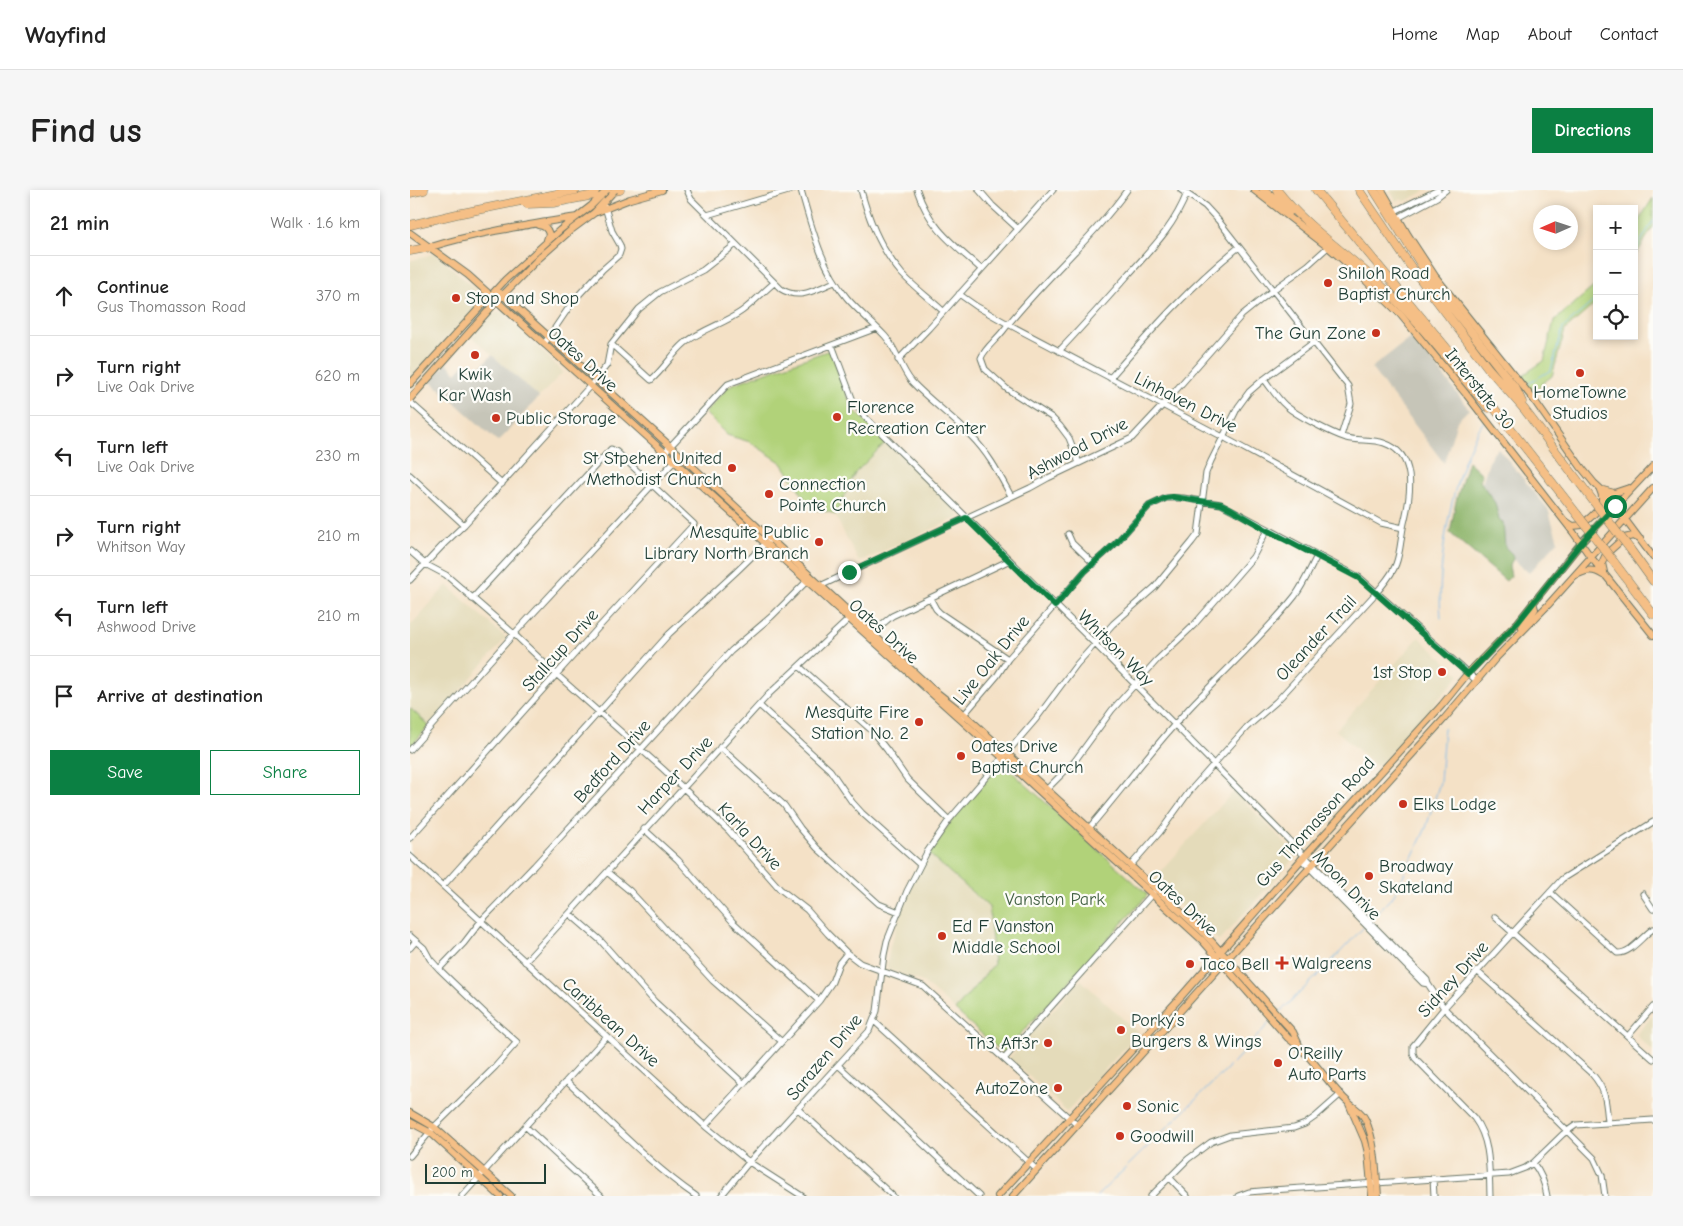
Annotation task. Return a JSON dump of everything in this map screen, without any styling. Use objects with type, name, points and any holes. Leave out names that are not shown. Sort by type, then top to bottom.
[{"type":"highway","points":[[410,193],[424,190]]},
{"type":"highway","points":[[410,231],[457,214],[576,190]]},
{"type":"highway","points":[[1264,190],[1372,277],[1411,315],[1488,407],[1528,450]]},
{"type":"highway","points":[[1277,190],[1308,224]]},
{"type":"highway","points":[[1311,190],[1332,210]]},
{"type":"highway","points":[[1316,190],[1416,308],[1528,450],[1653,614]]},
{"type":"highway","points":[[1359,190],[1411,267],[1488,368],[1524,409],[1653,581]]},
{"type":"highway","points":[[1374,190],[1396,217],[1418,261],[1445,299],[1516,389],[1524,409]]},
{"type":"highway","points":[[503,206],[553,203],[610,192]]},
{"type":"highway","points":[[410,251],[431,247]]},
{"type":"main road","points":[[410,400],[497,301],[557,242],[594,213],[605,207],[662,190]]},
{"type":"main road","name":"Interstate 30","points":[[1254,190],[1328,247],[1384,298],[1406,321],[1466,394],[1653,635]]},
{"type":"main road","name":"Interstate 30","points":[[1382,190],[1396,217],[1435,276],[1534,400],[1581,467],[1615,506],[1653,557]]},
{"type":"main road","points":[[610,192],[612,202],[616,204]]},
{"type":"main road","points":[[431,247],[462,238],[594,213],[610,192]]},
{"type":"main road","points":[[410,384],[497,290],[560,230],[610,192]]},
{"type":"main road","points":[[527,225],[544,226],[548,230],[549,234],[543,246]]},
{"type":"main road","name":"Oates Drive","points":[[410,231],[468,275],[675,462],[768,541]]},
{"type":"main road","name":"Oates Drive","points":[[497,290],[680,455],[809,579],[1221,950],[1225,960],[1264,1005],[1278,1026],[1288,1038],[1300,1046]]},
{"type":"main road","points":[[440,352],[446,359]]},
{"type":"main road","name":"Gus Thomasson Road","points":[[998,1196],[1146,1035],[1468,674],[1518,622],[1581,543],[1653,466]]},
{"type":"main road","points":[[1600,488],[1609,492],[1619,492],[1636,483]]},
{"type":"main road","points":[[1564,520],[1573,526],[1582,525],[1603,502],[1600,488]]},
{"type":"main road","name":"Gus Thomasson Road","points":[[1013,1196],[1653,488]]},
{"type":"main road","points":[[1605,575],[1602,563],[1606,554],[1624,538],[1633,536],[1641,540]]},
{"type":"main road","points":[[1572,577],[1594,570],[1605,575]]},
{"type":"main road","points":[[1522,631],[1522,626],[1535,609],[1533,602]]},
{"type":"main road","points":[[1402,748],[1410,756]]},
{"type":"main road","name":"Oates Drive","points":[[1155,892],[1216,955],[1225,960]]},
{"type":"main road","name":"Oates Drive","points":[[1264,1005],[1293,1032],[1300,1046],[1349,1104],[1365,1141],[1378,1196]]},
{"type":"main road","points":[[1146,1035],[1152,1041]]},
{"type":"main road","points":[[410,1114],[484,1172],[511,1196]]},
{"type":"main road","points":[[410,1122],[432,1130],[478,1178],[500,1196]]},
{"type":"main road","name":"Oates Drive","points":[[1372,1196],[1374,1182]]},
{"type":"street","points":[[686,190],[691,199],[774,283],[789,294],[797,296],[835,282]]},
{"type":"street","points":[[707,215],[792,190]]},
{"type":"street","points":[[801,190],[817,244],[835,282],[886,337],[912,381],[971,436],[987,454],[1011,496]]},
{"type":"street","points":[[861,190],[876,235],[892,262],[943,311]]},
{"type":"street","points":[[917,190],[923,207],[934,225],[981,269]]},
{"type":"street","points":[[979,190],[1017,228]]},
{"type":"street","points":[[898,360],[1053,190]]},
{"type":"street","points":[[1080,463],[1069,438],[1056,421],[1007,389],[983,366],[982,355],[1127,190]]},
{"type":"street","points":[[1181,190],[1205,206],[1348,386],[1351,404],[1341,436]]},
{"type":"street","points":[[1396,217],[1438,190]]},
{"type":"street","points":[[1396,217],[1437,197],[1446,190]]},
{"type":"street","points":[[1059,351],[1165,234],[1177,217],[1187,193]]},
{"type":"street","points":[[544,344],[574,300],[621,252],[619,242],[609,224],[605,207]]},
{"type":"street","points":[[410,580],[502,484],[596,379],[607,365],[611,344],[639,309],[660,292],[703,270],[736,244]]},
{"type":"street","points":[[1110,378],[1201,280],[1239,247]]},
{"type":"street","name":"Ashwood Drive","points":[[818,587],[1132,438],[1237,320],[1273,290],[1302,270],[1328,247]]},
{"type":"street","points":[[611,344],[650,380],[662,370],[684,344],[707,329],[741,312],[774,283]]},
{"type":"street","name":"Linhaven Drive","points":[[959,294],[1008,324],[1223,437],[1381,523],[1403,528]]},
{"type":"street","points":[[664,452],[728,384],[877,328]]},
{"type":"street","name":"Sarazen Drive","points":[[720,1196],[869,1031],[877,1011],[888,941],[898,912],[920,864],[949,820],[1036,719],[1076,664],[1113,624],[1155,587],[1192,542],[1198,534],[1206,474],[1238,407],[1249,392],[1264,379],[1314,342]]},
{"type":"street","name":"Whitson Way","points":[[832,345],[856,408],[1095,644],[1298,849]]},
{"type":"street","name":"Oleander Trail","points":[[1128,868],[1160,832],[1189,792],[1248,728],[1276,702],[1377,592],[1397,563],[1410,478],[1408,468],[1402,457],[1394,448],[1384,442],[1341,436],[1296,414],[1286,407],[1264,379]]},
{"type":"street","points":[[410,400],[502,484]]},
{"type":"street","points":[[472,599],[611,449],[617,452],[653,484]]},
{"type":"street","points":[[410,750],[514,634],[680,455]]},
{"type":"street","points":[[410,475],[464,525]]},
{"type":"street","name":"Stallcup Drive","points":[[410,838],[556,674],[694,524],[653,484]]},
{"type":"street","name":"Live Oak Drive","points":[[962,717],[1008,659],[1094,564],[1116,543],[1149,506],[1166,498],[1183,498],[1221,504],[1359,578],[1477,681]]},
{"type":"street","points":[[1045,792],[1074,762],[1112,710],[1157,660],[1193,626],[1253,557],[1267,530]]},
{"type":"street","points":[[1068,534],[1072,543],[1094,564]]},
{"type":"street","points":[[443,886],[681,621],[768,541]]},
{"type":"street","name":"Karla Drive","points":[[410,551],[425,564],[446,576],[514,634],[683,788],[729,831],[780,889],[807,910],[847,953],[860,963],[924,986],[1077,1125]]},
{"type":"street","points":[[1087,829],[1121,790],[1155,745],[1238,660],[1295,596],[1317,556]]},
{"type":"street","points":[[872,636],[892,616],[1010,560]]},
{"type":"street","name":"Bedford Drive","points":[[439,969],[481,921],[731,651],[772,616],[809,579]]},
{"type":"street","points":[[930,598],[940,613],[1008,659]]},
{"type":"street","name":"Harper Drive","points":[[525,962],[570,914],[644,829],[759,705],[851,617]]},
{"type":"street","points":[[799,666],[871,730],[884,745],[907,779],[949,820]]},
{"type":"street","points":[[759,705],[830,770],[862,813],[920,864]]},
{"type":"street","points":[[720,747],[784,804],[800,828],[817,848],[879,904],[898,912]]},
{"type":"street","name":"Sidney Drive","points":[[1490,1196],[1488,1147],[1481,1128],[1474,1118],[1415,1058],[1413,1046],[1444,1008],[1562,879],[1653,822]]},
{"type":"street","points":[[644,829],[678,860],[733,922],[819,1000]]},
{"type":"street","name":"Moon Drive","points":[[1298,849],[1310,866],[1423,983],[1428,984],[1444,1008],[1597,1162],[1602,1175],[1605,1196]]},
{"type":"street","name":"Caribbean Drive","points":[[410,856],[705,1126],[749,1162],[802,1196]]},
{"type":"street","points":[[607,872],[630,891],[713,981],[781,1041]]},
{"type":"street","points":[[1004,1059],[1155,892]]},
{"type":"street","points":[[1550,892],[1617,953],[1628,951],[1653,929]]},
{"type":"street","points":[[1644,894],[1653,909]]},
{"type":"street","points":[[570,914],[600,940],[654,1001],[744,1084]]},
{"type":"street","points":[[1495,918],[1653,1059]]},
{"type":"street","points":[[410,936],[424,948],[430,959],[439,969],[517,1042],[496,1067],[432,1130],[410,1156]]},
{"type":"street","points":[[410,948],[416,941]]},
{"type":"street","points":[[705,1126],[819,1000],[832,982],[839,963],[847,953]]},
{"type":"street","points":[[1478,972],[1600,1083],[1606,1101],[1608,1122]]},
{"type":"street","points":[[1628,1036],[1653,1007]]},
{"type":"street","points":[[874,1021],[1036,1169]]},
{"type":"street","points":[[462,1196],[606,1037]]},
{"type":"street","points":[[838,1065],[979,1196]]},
{"type":"street","points":[[566,1081],[676,1182],[696,1196]]},
{"type":"street","points":[[1150,1196],[1188,1158],[1211,1142],[1230,1135],[1294,1128],[1315,1117],[1341,1094]]},
{"type":"street","points":[[798,1109],[893,1196]]},
{"type":"street","points":[[1238,1196],[1256,1191],[1516,1172],[1533,1163],[1567,1130],[1581,1123],[1653,1120]]},
{"type":"street","points":[[525,1126],[601,1196]]},
{"type":"street","points":[[1533,1163],[1543,1178],[1547,1196]]},
{"type":"street","points":[[1169,1177],[1187,1196]]},
{"type":"street","points":[[1433,1178],[1434,1196]]},
{"type":"shaded area","points":[[1390,190],[1427,190],[1404,202],[1402,199],[1396,201]]},
{"type":"shaded area","points":[[436,253],[483,297],[410,378],[410,261]]},
{"type":"shaded area","points":[[503,312],[563,372],[539,397],[472,337],[495,313]]},
{"type":"shaded area","points":[[1413,336],[1469,409],[1457,421],[1444,463],[1371,368]]},
{"type":"shaded area","name":"Public Storage","points":[[492,355],[539,397],[499,441],[431,381],[447,363],[456,373],[465,363],[475,372]]},
{"type":"shaded area","points":[[887,441],[959,517],[859,562],[835,515],[855,473]]},
{"type":"shaded area","points":[[1498,448],[1548,509],[1558,541],[1529,573],[1513,559],[1512,554],[1505,547],[1503,522],[1499,521],[1495,503],[1482,483],[1491,456]]},
{"type":"shaded area","points":[[447,585],[506,638],[429,726],[410,708],[410,626]]},
{"type":"shaded area","points":[[1419,637],[1460,675],[1377,767],[1336,730]]},
{"type":"shaded area","points":[[1234,791],[1297,855],[1219,941],[1152,881]]},
{"type":"shaded area","name":"Ed F Vanston Middle School","points":[[928,853],[989,907],[994,964],[955,1010],[923,982],[888,969],[887,966],[890,946],[911,885]]},
{"type":"shaded area","points":[[1081,980],[1138,1033],[1067,1111],[1009,1058]]},
{"type":"shaded area","points":[[1653,1015],[1653,1051],[1636,1035]]},
{"type":"green space","points":[[1653,198],[1653,227],[1638,251],[1638,250],[1638,222]]},
{"type":"green space","points":[[1593,287],[1593,306],[1565,330],[1552,376],[1529,394],[1517,379],[1544,361],[1554,321]]},
{"type":"green space","points":[[827,351],[831,352],[852,408],[887,441],[855,473],[835,515],[812,509],[782,463],[750,442],[727,435],[705,413],[728,387],[733,384]]},
{"type":"green space","points":[[1468,461],[1482,474],[1480,481],[1495,503],[1499,520],[1503,522],[1505,547],[1512,554],[1513,559],[1509,566],[1511,576],[1506,581],[1450,533],[1456,501]]},
{"type":"green space","points":[[410,708],[429,726],[410,747]]},
{"type":"green space","name":"Vanston Park","points":[[1003,764],[1147,894],[1003,1053],[955,1010],[994,964],[989,907],[928,853],[956,815],[1000,765]]},
{"type":"waterway","points":[[1636,250],[1653,221]]},
{"type":"waterway","points":[[1526,385],[1551,370],[1563,328],[1593,302]]},
{"type":"waterway","points":[[1441,618],[1441,571],[1449,516],[1455,489],[1464,463],[1473,440],[1484,421]]},
{"type":"waterway","points":[[1370,920],[1394,895],[1426,828],[1440,782],[1444,728]]},
{"type":"waterway","points":[[1279,1013],[1364,927]]},
{"type":"waterway","points":[[1097,1196],[1235,1061],[1271,1021]]},
{"type":"place","name":"Shiloh Road Baptist Church","points":[[1328,283]]},
{"type":"place","name":"Stop and Shop","points":[[456,298]]},
{"type":"place","name":"The Gun Zone","points":[[1376,333]]},
{"type":"place","name":"Kwik Kar Wash","points":[[475,355]]},
{"type":"place","name":"HomeTowne Studios","points":[[1580,373]]},
{"type":"place","name":"Florence Recreation Center","points":[[837,417]]},
{"type":"place","name":"Public Storage","points":[[496,418]]},
{"type":"place","name":"St Stpehen United Methodist Church","points":[[732,468]]},
{"type":"place","name":"Connection Pointe Church","points":[[769,494]]},
{"type":"place","name":"Mesquite Public Library North Branch","points":[[819,542]]},
{"type":"place","name":"1st Stop","points":[[1442,672]]},
{"type":"place","name":"Mesquite Fire Station No. 2","points":[[919,722]]},
{"type":"place","name":"Oates Drive Baptist Church","points":[[961,756]]},
{"type":"place","name":"Elks Lodge","points":[[1403,804]]},
{"type":"place","name":"Broadway Skateland","points":[[1369,876]]},
{"type":"place","name":"Ed F Vanston Middle School","points":[[942,936]]},
{"type":"place","name":"Walgreens","points":[[1282,963]]},
{"type":"place","name":"Taco Bell","points":[[1190,964]]},
{"type":"place","name":"Porky’s Burgers & Wings","points":[[1121,1030]]},
{"type":"place","name":"Th3 Aft3r","points":[[1048,1043]]},
{"type":"place","name":"O'Reilly Auto Parts","points":[[1278,1063]]},
{"type":"place","name":"AutoZone","points":[[1058,1088]]},
{"type":"place","name":"Sonic","points":[[1127,1106]]},
{"type":"place","name":"Goodwill","points":[[1120,1136]]},
{"type":"route","points":[[849,572],[966,518],[1055,606],[1085,571],[1116,543],[1149,506],[1160,500],[1173,497],[1221,504],[1359,578],[1468,674],[1518,622],[1581,543],[1615,506]]}]
